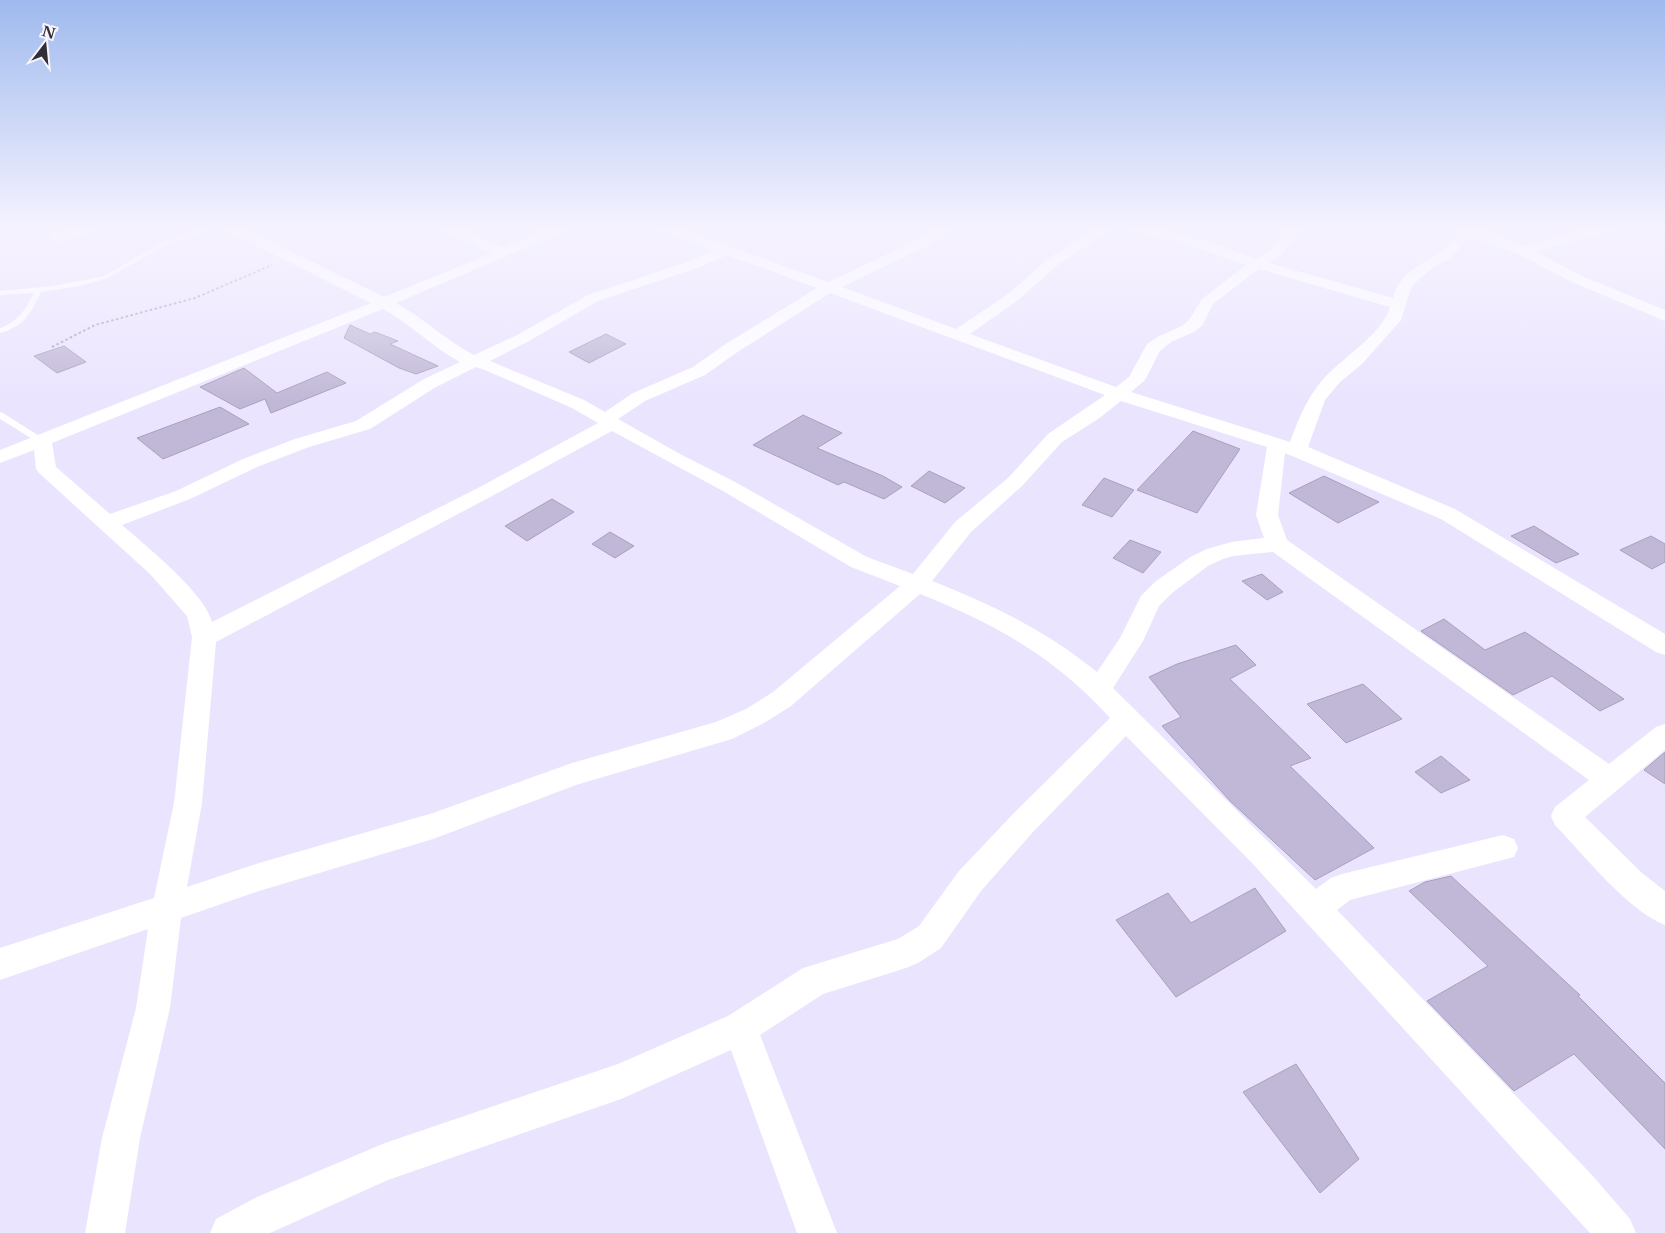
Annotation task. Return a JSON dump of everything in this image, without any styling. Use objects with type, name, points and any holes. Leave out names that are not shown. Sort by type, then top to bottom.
[{"type":"street","points":[[349,286],[401,312],[432,337],[474,362],[490,366],[532,383],[609,421],[673,458],[730,487],[859,562],[968,604],[1017,628],[1072,666],[1099,689],[1126,719],[1171,761],[1314,908],[1578,1189],[1616,1233]]},
{"type":"street","points":[[0,457],[426,286]]},
{"type":"street","points":[[107,524],[183,495],[250,463],[302,443],[363,425],[410,395],[523,338],[593,298],[630,286]]},
{"type":"street","points":[[821,286],[1118,394],[1287,447],[1448,514],[1665,646]]},
{"type":"street","points":[[204,638],[485,492],[609,421],[639,397],[699,371],[730,349],[833,286]]},
{"type":"street","points":[[958,335],[1013,298],[1027,286]]},
{"type":"street","points":[[0,964],[259,877],[434,826],[572,775],[723,731],[754,716],[782,699],[917,584],[963,527],[1015,482],[1054,438],[1091,415],[1136,380],[1153,348],[1165,339],[1196,323],[1207,302],[1228,286]]},
{"type":"street","points":[[1332,286],[1398,304]]},
{"type":"street","points":[[1405,286],[1402,291],[1395,317],[1356,360],[1334,378],[1317,399],[1308,418],[1287,447],[1266,515],[1277,544],[1611,780]]},
{"type":"street","points":[[1593,286],[1665,316]]},
{"type":"street","points":[[42,441],[46,469],[158,569],[198,613],[204,638],[188,803],[167,908],[153,1008],[121,1138],[105,1233]]},
{"type":"street","points":[[1099,689],[1131,641],[1149,602],[1164,587],[1200,561],[1215,554],[1231,549],[1277,544]]},
{"type":"street","points":[[230,1233],[271,1211],[385,1162],[620,1081],[740,1028],[815,980],[906,952],[930,937],[970,881],[1126,719]]},
{"type":"street","points":[[1665,735],[1565,816],[1631,883],[1665,910]]},
{"type":"street","points":[[1314,908],[1342,888],[1503,848]]},
{"type":"street","points":[[740,1028],[817,1233]]},
{"type":"lane","points":[[0,293],[38,291],[73,286]]},
{"type":"lane","points":[[0,330],[16,325],[29,309],[38,291]]},
{"type":"lane","points":[[0,415],[42,441]]},
{"type":"path","points":[[52,347],[95,325],[195,298],[224,286]]},
{"type":"building","points":[[350,325],[370,334],[375,332],[398,341],[390,344],[438,366],[416,374],[399,368],[344,338]]},
{"type":"building","points":[[606,334],[626,344],[589,363],[569,352]]},
{"type":"building","points":[[64,346],[86,362],[57,373],[34,356]]},
{"type":"building","points":[[244,368],[277,393],[327,372],[346,383],[271,413],[265,399],[240,409],[200,387]]},
{"type":"building","points":[[220,407],[249,424],[163,459],[137,438]]},
{"type":"building","points":[[803,415],[842,433],[817,448],[883,476],[902,487],[884,499],[844,482],[838,485],[753,445]]},
{"type":"building","points":[[1193,431],[1240,449],[1197,513],[1137,490]]},
{"type":"building","points":[[929,471],[965,488],[945,503],[911,486]]},
{"type":"building","points":[[1324,476],[1379,502],[1338,523],[1289,493]]},
{"type":"building","points":[[1104,478],[1134,490],[1112,517],[1082,505]]},
{"type":"building","points":[[552,499],[574,512],[527,541],[505,526]]},
{"type":"building","points":[[1534,526],[1579,554],[1556,563],[1511,536]]},
{"type":"building","points":[[610,532],[634,546],[615,558],[592,544]]},
{"type":"building","points":[[1651,536],[1665,544],[1665,562],[1652,569],[1620,550]]},
{"type":"building","points":[[1130,540],[1161,552],[1143,573],[1113,558]]},
{"type":"building","points":[[1262,574],[1283,592],[1267,600],[1242,581]]},
{"type":"building","points":[[1444,619],[1485,650],[1525,632],[1624,699],[1600,711],[1552,676],[1513,695],[1421,631]]},
{"type":"building","points":[[1236,645],[1256,665],[1230,679],[1311,758],[1290,766],[1374,848],[1315,880],[1230,801],[1162,726],[1181,717],[1149,677],[1177,664]]},
{"type":"building","points":[[1363,684],[1402,719],[1346,743],[1307,704]]},
{"type":"building","points":[[1665,752],[1665,784],[1644,770]]},
{"type":"building","points":[[1441,756],[1470,780],[1441,793],[1415,772]]},
{"type":"building","points":[[1451,876],[1580,995],[1578,996],[1665,1083],[1665,1149],[1574,1054],[1514,1091],[1427,1001],[1488,966],[1409,891],[1425,882]]},
{"type":"building","points":[[1255,888],[1286,931],[1176,997],[1116,920],[1168,893],[1191,923]]},
{"type":"building","points":[[1296,1064],[1359,1159],[1320,1193],[1243,1092]]}]
